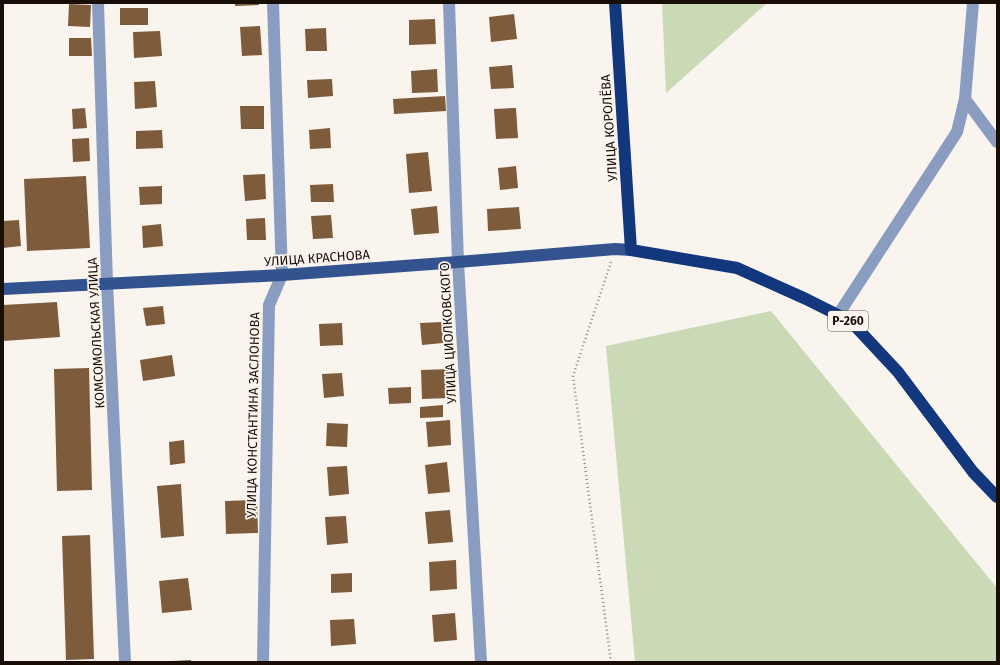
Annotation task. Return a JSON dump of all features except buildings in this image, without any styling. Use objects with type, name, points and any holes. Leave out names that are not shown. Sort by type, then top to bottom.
[{"type":"highway","name":"УЛИЦА КОРОЛЁВА","points":[[615,3],[631,250]]},
{"type":"highway","name":"Р-260","points":[[631,250],[736,268],[806,299],[838,315],[856,327],[898,372],[973,472],[997,497]]},
{"type":"main road","name":"УЛИЦА КРАСНОВА","points":[[3,289],[282,275],[615,249],[631,250]]},
{"type":"street","name":"КОМСОМОЛЬСКАЯ УЛИЦА","points":[[98,3],[107,283],[125,662]]},
{"type":"street","name":"УЛИЦА КОНСТАНТИНА ЗАСЛОНОВА","points":[[263,662],[269,305],[282,275],[273,3]]},
{"type":"street","name":"УЛИЦА ЦИОЛКОВСКОГО","points":[[449,3],[458,262],[481,662]]},
{"type":"street","points":[[838,315],[957,132],[965,99],[973,3]]},
{"type":"street","points":[[965,99],[997,142]]},
{"type":"path","points":[[611,662],[573,376],[615,249]]},
{"type":"green space","points":[[662,3],[767,3],[666,93]]},
{"type":"green space","points":[[771,311],[997,588],[997,662],[635,662],[606,346]]}]
